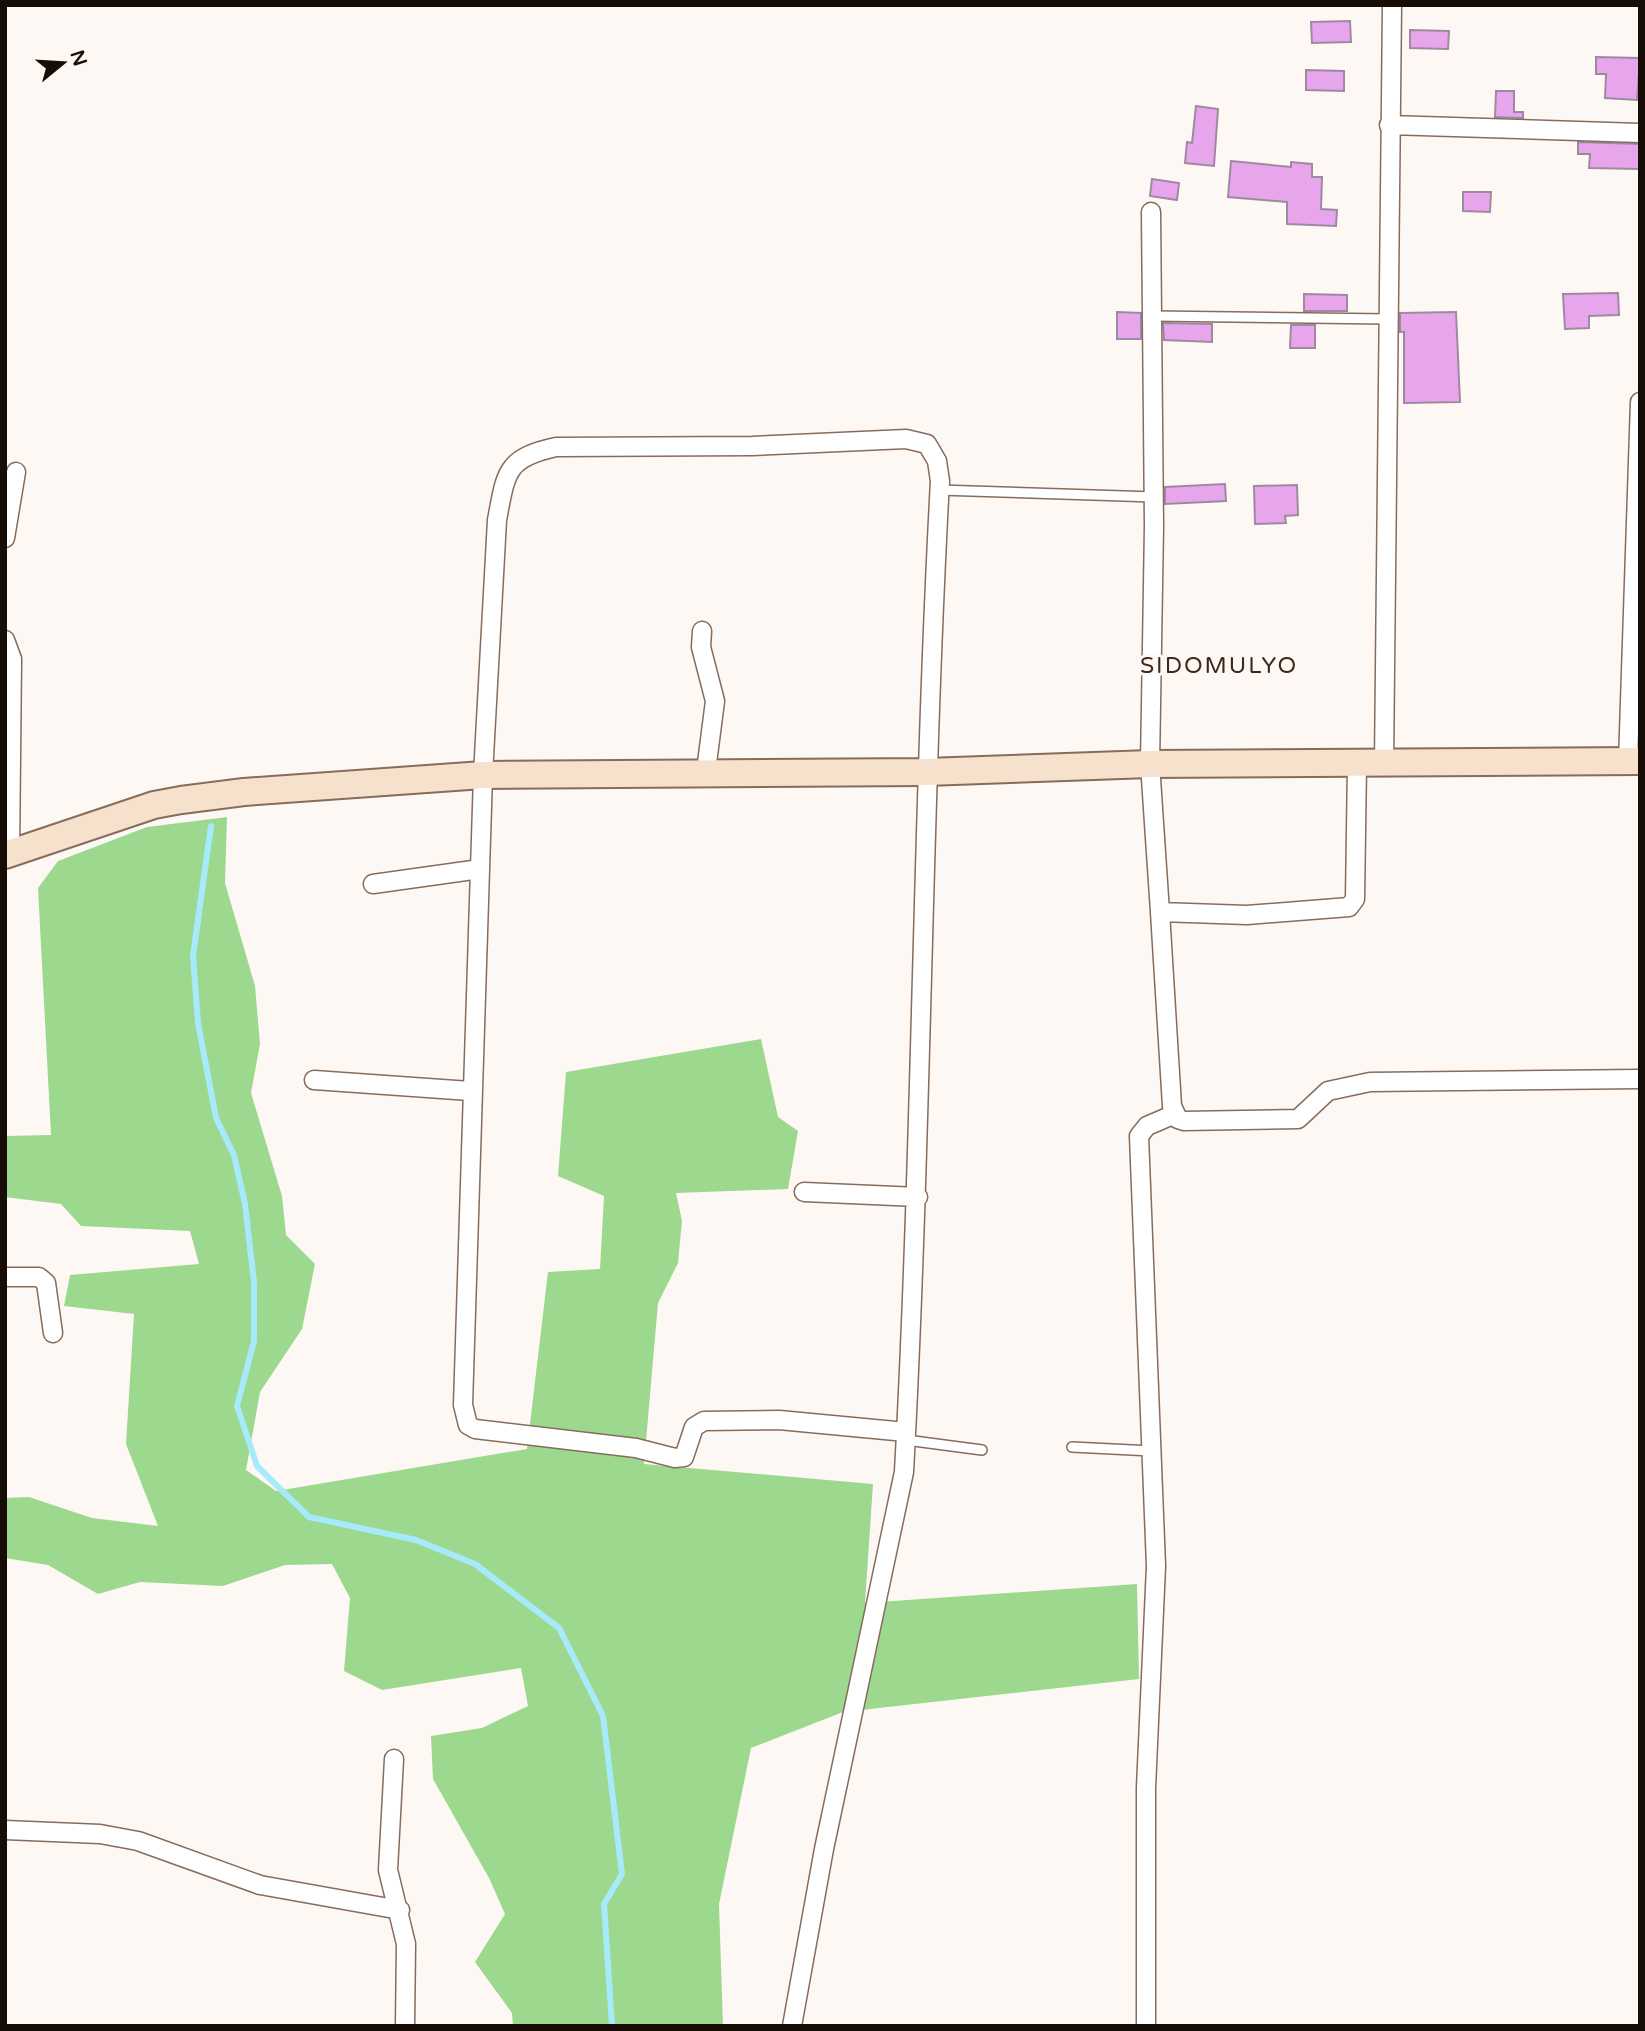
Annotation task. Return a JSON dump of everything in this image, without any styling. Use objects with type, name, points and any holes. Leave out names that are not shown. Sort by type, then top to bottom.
[{"type":"main road","points":[[7,855],[154,805],[181,800],[244,792],[483,775],[706,771],[926,772],[1150,764],[1634,762]]},
{"type":"street","points":[[1384,764],[1392,5]]},
{"type":"street","points":[[1389,125],[1640,133]]},
{"type":"street","points":[[1151,212],[1154,497],[1150,764],[1175,1114],[1178,1119],[1190,1122],[1291,1120],[1304,1115],[1328,1091],[1370,1082],[1640,1079]]},
{"type":"street","points":[[1634,762],[1640,402]]},
{"type":"street","points":[[792,2026],[824,1849],[897,1516],[906,1436],[918,1198],[926,772],[939,490],[933,451],[927,444],[906,439],[752,446],[556,447],[533,452],[516,461],[506,475],[497,520],[483,775],[471,1091],[463,1405],[468,1425],[475,1429],[636,1448],[675,1458],[684,1457],[694,1427],[704,1421],[779,1420],[906,1436]]},
{"type":"street","points":[[5,538],[16,472]]},
{"type":"street","points":[[702,631],[701,647],[715,701],[706,771]]},
{"type":"street","points":[[5,640],[12,659],[7,855]]},
{"type":"street","points":[[1160,912],[1247,915],[1349,906],[1354,899],[1357,764]]},
{"type":"street","points":[[373,884],[480,869]]},
{"type":"street","points":[[314,1080],[471,1091]]},
{"type":"street","points":[[1146,2026],[1146,1788],[1156,1566],[1139,1136],[1144,1128],[1175,1114]]},
{"type":"street","points":[[804,1192],[918,1198]]},
{"type":"street","points":[[5,1277],[39,1277],[46,1283],[53,1333]]},
{"type":"street","points":[[394,1759],[388,1870],[400,1910],[406,1944],[405,2026]]},
{"type":"street","points":[[5,1830],[100,1834],[138,1841],[260,1885],[400,1910]]},
{"type":"lane","points":[[1152,316],[1388,319]]},
{"type":"lane","points":[[939,490],[1154,497]]},
{"type":"lane","points":[[906,1436],[982,1450]]},
{"type":"lane","points":[[1072,1447],[1152,1451]]},
{"type":"green space","points":[[227,817],[225,883],[255,986],[260,1044],[251,1093],[282,1196],[286,1235],[315,1264],[302,1329],[260,1392],[246,1470],[276,1491],[527,1449],[548,1272],[600,1269],[604,1196],[558,1176],[566,1072],[761,1039],[778,1117],[798,1131],[788,1189],[676,1193],[682,1221],[678,1263],[658,1303],[644,1464],[873,1484],[865,1603],[1137,1584],[1139,1679],[843,1712],[751,1748],[719,1904],[723,2026],[513,2026],[512,2013],[475,1962],[505,1914],[489,1878],[433,1779],[431,1736],[482,1728],[528,1706],[521,1668],[382,1690],[344,1671],[350,1598],[332,1564],[285,1565],[223,1586],[140,1582],[98,1594],[48,1565],[5,1558],[5,1498],[29,1497],[92,1518],[158,1526],[126,1444],[134,1314],[64,1306],[70,1275],[199,1264],[190,1231],[81,1226],[61,1204],[5,1197],[5,1136],[51,1135],[38,888],[58,861],[147,827]]},
{"type":"building","points":[[1350,21],[1351,42],[1312,43],[1311,22]]},
{"type":"building","points":[[1410,30],[1449,31],[1448,49],[1410,48]]},
{"type":"building","points":[[1596,57],[1640,58],[1637,100],[1605,98],[1606,74],[1596,74]]},
{"type":"building","points":[[1306,70],[1344,71],[1344,91],[1306,90]]},
{"type":"building","points":[[1496,91],[1514,91],[1514,112],[1523,112],[1523,118],[1495,117]]},
{"type":"building","points":[[1196,106],[1218,109],[1214,166],[1185,163],[1187,142],[1192,143]]},
{"type":"building","points":[[1578,142],[1640,144],[1640,169],[1589,168],[1590,154],[1578,154]]},
{"type":"building","points":[[1231,161],[1291,167],[1291,162],[1312,164],[1312,177],[1322,177],[1321,209],[1337,210],[1336,226],[1287,224],[1287,202],[1228,197]]},
{"type":"building","points":[[1152,179],[1179,183],[1177,200],[1150,196]]},
{"type":"building","points":[[1463,192],[1491,192],[1490,212],[1463,211]]},
{"type":"building","points":[[1618,293],[1619,315],[1589,316],[1589,328],[1565,329],[1563,294]]},
{"type":"building","points":[[1304,294],[1347,295],[1347,311],[1304,311]]},
{"type":"building","points":[[1117,312],[1141,313],[1141,339],[1117,339]]},
{"type":"building","points":[[1456,312],[1460,402],[1404,403],[1404,332],[1400,332],[1400,313]]},
{"type":"building","points":[[1163,323],[1212,324],[1212,342],[1164,340]]},
{"type":"building","points":[[1291,325],[1315,325],[1315,348],[1290,348]]},
{"type":"building","points":[[1225,484],[1226,501],[1165,504],[1165,487]]},
{"type":"building","points":[[1297,485],[1298,515],[1285,516],[1286,523],[1255,524],[1254,486]]},
{"type":"waterway","points":[[211,826],[193,956],[198,1023],[216,1118],[234,1155],[245,1204],[254,1282],[254,1341],[237,1406],[257,1466],[309,1517],[416,1540],[475,1564],[559,1628],[603,1716],[622,1874],[604,1904],[612,2026]]},
{"type":"district","name":"SIDOMULYO","points":[[1219,666]]}]
